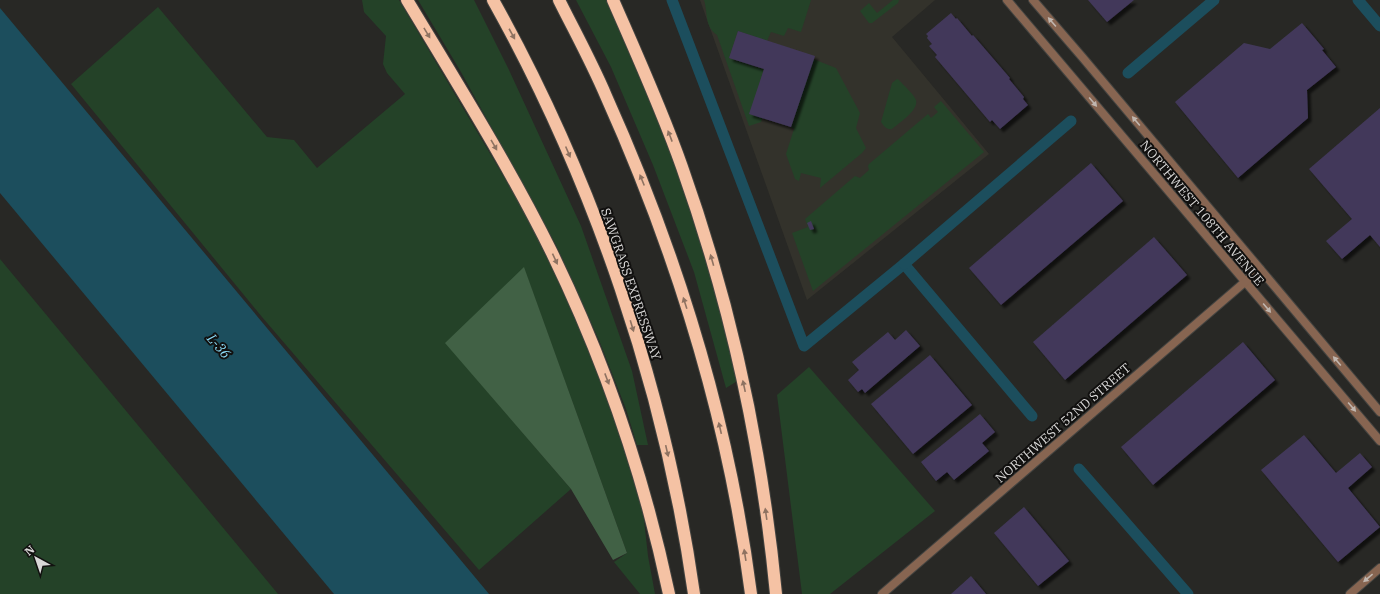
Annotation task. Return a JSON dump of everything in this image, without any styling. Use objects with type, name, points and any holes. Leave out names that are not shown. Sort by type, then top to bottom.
[{"type":"highway","points":[[407,0],[514,181],[553,254],[585,325],[612,393],[637,468],[669,594]]},
{"type":"highway","name":"SAWGRASS EXPRESSWAY","points":[[493,0],[516,41],[564,143],[586,194],[612,262],[656,409],[681,520],[694,594]]},
{"type":"highway","points":[[559,0],[606,95],[650,200],[671,260],[703,363],[717,418],[741,530],[751,594]]},
{"type":"highway","points":[[613,0],[651,88],[682,166],[721,292],[733,336],[753,428],[767,518],[776,594]]},
{"type":"street","name":"NORTHWEST 108TH AVENUE","points":[[1007,0],[1380,440]]},
{"type":"street","name":"NORTHWEST 108TH AVENUE","points":[[1033,0],[1380,412]]},
{"type":"street","name":"NORTHWEST 52ND STREET","points":[[882,594],[1260,269]]},
{"type":"street","points":[[1350,594],[1380,568]]},
{"type":"shaded area","points":[[700,0],[935,0],[892,37],[989,154],[807,300]]},
{"type":"green space","points":[[362,0],[399,0],[530,221],[572,306],[597,368],[643,511],[648,556],[655,594],[640,594],[614,562],[627,553],[524,268],[446,343],[571,489],[479,570],[262,317],[71,84],[158,7],[267,137],[294,140],[317,168],[405,94],[387,73],[383,64],[386,36],[364,12]]},
{"type":"green space","points":[[418,0],[474,0],[509,70],[581,226],[632,371],[648,445],[637,445],[626,409],[599,340],[556,245],[461,72]]},
{"type":"green space","points":[[576,0],[610,0],[677,167],[716,286],[739,380],[726,388],[694,272],[653,165],[611,67]]},
{"type":"green space","points":[[704,0],[811,0],[801,32],[788,28],[784,36],[771,32],[767,41],[738,31],[729,58],[764,69],[750,114],[763,118],[761,122],[749,126],[717,35],[708,23]]},
{"type":"green space","points":[[893,0],[899,0],[898,3],[872,23],[869,23],[860,11],[869,3],[877,13]]},
{"type":"green space","points":[[813,59],[836,68],[860,113],[856,128],[866,148],[820,188],[821,178],[801,173],[799,181],[795,179],[786,154],[794,129],[791,127]]},
{"type":"green space","points":[[897,79],[913,95],[916,100],[916,104],[908,116],[892,129],[888,129],[881,122],[892,83]]},
{"type":"green space","points":[[941,101],[984,152],[813,291],[792,233],[808,227],[805,219],[855,176],[860,178],[869,170],[869,164],[928,114],[931,118],[938,112],[934,107]]},
{"type":"green space","points":[[0,259],[278,594],[0,594]]},
{"type":"green space","points":[[524,267],[627,553],[613,560],[571,489],[445,343]]},
{"type":"green space","points":[[809,367],[935,511],[830,594],[802,594],[777,395]]},
{"type":"water","name":"L-36","points":[[0,8],[489,594],[334,594],[0,193]]},
{"type":"building","points":[[1088,0],[1134,0],[1107,22]]},
{"type":"building","points":[[951,13],[972,36],[973,35],[1010,78],[1009,79],[1024,97],[1023,99],[1028,105],[1000,129],[992,120],[990,122],[935,57],[937,55],[929,46],[932,44],[927,38],[928,36],[926,34]]},
{"type":"building","points":[[1302,23],[1324,49],[1322,50],[1336,67],[1307,90],[1308,118],[1238,178],[1175,102],[1244,43],[1270,49]]},
{"type":"building","points":[[738,31],[815,56],[791,127],[749,114],[764,69],[729,58]]},
{"type":"building","points":[[1380,108],[1380,247],[1370,235],[1342,259],[1326,241],[1352,219],[1309,169]]},
{"type":"building","points":[[1091,163],[1123,201],[1001,305],[969,268]]},
{"type":"building","points":[[811,221],[814,229],[810,230],[807,223]]},
{"type":"building","points":[[1154,237],[1187,275],[1065,380],[1033,342]]},
{"type":"building","points":[[906,330],[920,346],[865,393],[862,389],[858,392],[848,380],[859,370],[852,362],[888,332],[895,340]]},
{"type":"building","points":[[1243,342],[1275,380],[1153,485],[1121,447]]},
{"type":"building","points":[[930,355],[972,405],[913,454],[871,404]]},
{"type":"building","points":[[980,414],[995,432],[982,443],[989,451],[954,480],[947,472],[936,481],[921,462]]},
{"type":"building","points":[[1304,435],[1336,473],[1360,453],[1372,467],[1348,488],[1380,527],[1338,562],[1261,470]]},
{"type":"building","points":[[1024,507],[1069,561],[1038,586],[994,533]]},
{"type":"building","points":[[971,576],[986,594],[951,594]]},
{"type":"waterway","points":[[672,0],[804,346],[904,264],[1032,416]]},
{"type":"waterway","points":[[1128,73],[1214,0]]},
{"type":"waterway","points":[[1358,0],[1380,26]]},
{"type":"waterway","points":[[904,264],[1071,121]]},
{"type":"waterway","points":[[1079,469],[1188,594]]}]
